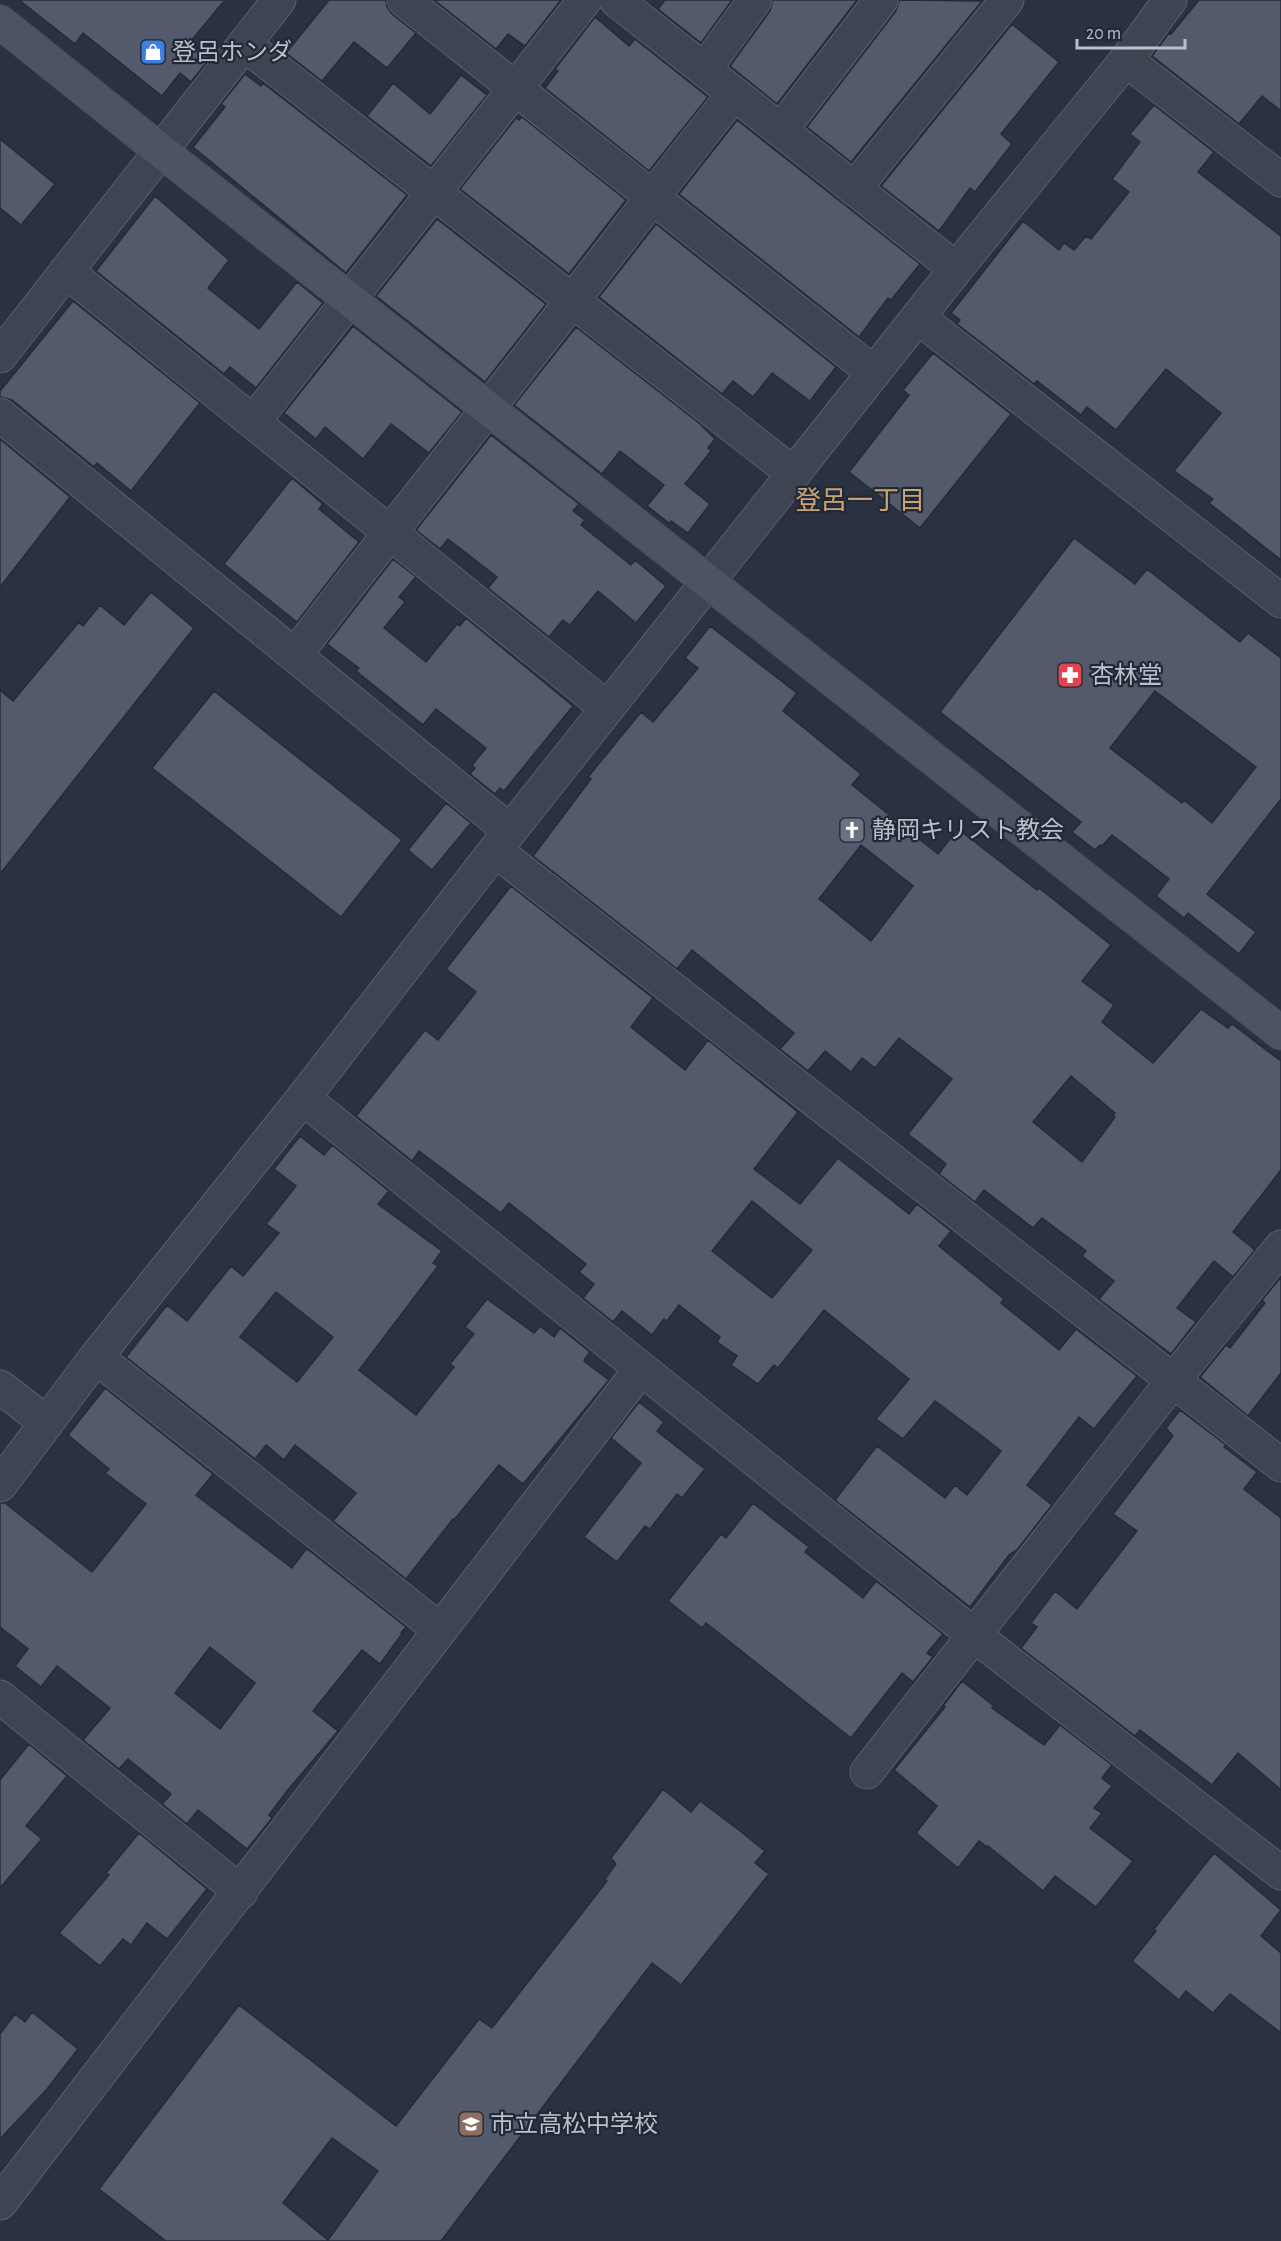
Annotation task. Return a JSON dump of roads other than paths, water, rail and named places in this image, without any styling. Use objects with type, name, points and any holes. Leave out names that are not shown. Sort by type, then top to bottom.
[{"type":"street","points":[[0,356],[279,0]]},
{"type":"street","points":[[404,0],[874,373]]},
{"type":"street","points":[[253,422],[432,191],[585,0]]},
{"type":"street","points":[[704,70],[755,0]]},
{"type":"street","points":[[781,130],[881,0]]},
{"type":"street","points":[[854,189],[1007,0]]},
{"type":"street","points":[[0,1485],[96,1357],[303,1098],[607,708],[956,269],[1126,60],[1169,0]]},
{"type":"street","points":[[629,4],[704,70],[956,269]]},
{"type":"street","points":[[0,22],[348,299],[1281,1033]]},
{"type":"street","points":[[244,44],[794,474]]},
{"type":"street","points":[[1126,60],[1281,180]]},
{"type":"street","points":[[295,655],[734,94]]},
{"type":"street","points":[[66,271],[607,708]]},
{"type":"street","points":[[919,318],[1281,601]]},
{"type":"street","points":[[0,415],[295,655],[503,840],[1172,1382],[1281,1466]]},
{"type":"street","points":[[303,1098],[640,1370],[974,1635],[1281,1874]]},
{"type":"street","points":[[867,1772],[1172,1382],[1281,1247]]},
{"type":"street","points":[[96,1357],[440,1630]]},
{"type":"street","points":[[0,2203],[640,1370]]},
{"type":"street","points":[[0,1387],[47,1423]]},
{"type":"street","points":[[0,1697],[241,1892]]},
{"type":"place","name":"登呂ホンダ","points":[[153,52]]},
{"type":"place","name":"杏林堂","points":[[1070,675]]},
{"type":"place","name":"静岡キリスト教会","points":[[852,830]]},
{"type":"place","name":"市立高松中学校","points":[[471,2124]]},
{"type":"district","name":"登呂一丁目","points":[[860,500]]}]
